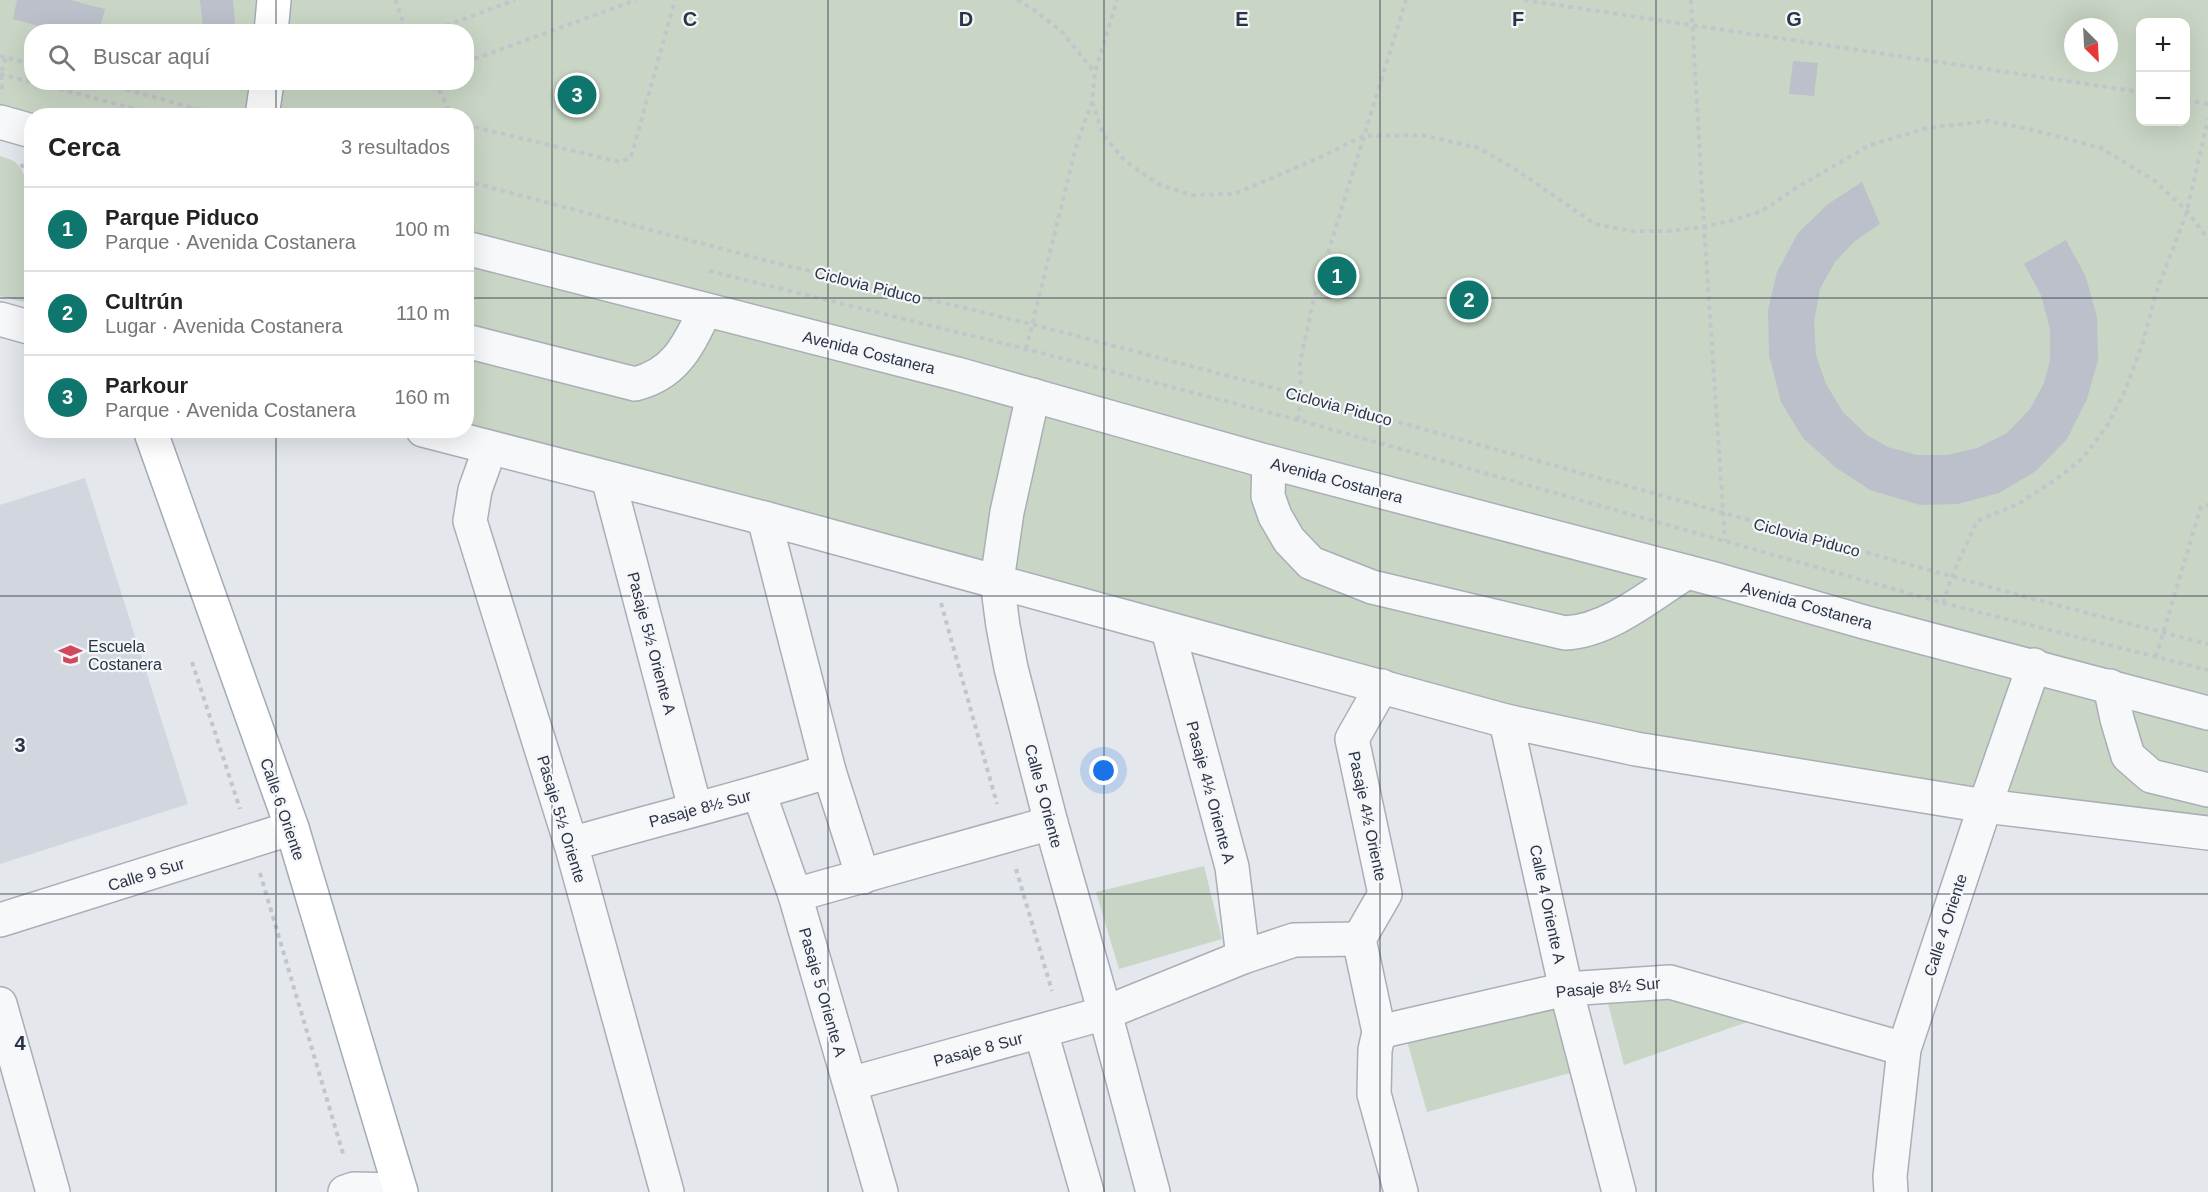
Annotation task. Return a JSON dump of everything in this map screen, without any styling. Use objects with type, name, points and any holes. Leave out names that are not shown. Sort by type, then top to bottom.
[{"type":"main road","points":[[272,24],[274,0]]},
{"type":"main road","points":[[263,108],[266,90]]},
{"type":"main road","name":"Calle 6 Oriente","points":[[153,438],[292,828],[400,1191]]},
{"type":"street","points":[[0,122],[24,129]]},
{"type":"street","name":"Avenida Costanera","points":[[474,250],[1034,395],[1269,462],[2208,713]]},
{"type":"street","points":[[474,343],[635,384],[665,371],[678,360],[705,311]]},
{"type":"street","points":[[0,319],[24,326]]},
{"type":"street","name":"Calle 5 Oriente","points":[[1034,395],[1007,512],[997,581],[1011,668],[1051,823],[1106,1013],[1153,1192]]},
{"type":"street","points":[[453,438],[764,518],[1506,721],[1636,749],[1985,806],[2208,833]]},
{"type":"street","name":"Pasaje 5½ Oriente","points":[[490,448],[475,490],[470,521],[571,844],[667,1192]]},
{"type":"street","points":[[1269,462],[1268,496],[1275,516],[1289,540],[1311,563],[1372,587],[1565,633],[1581,632],[1599,626],[1687,572]]},
{"type":"street","name":"Pasaje 5½ Oriente A","points":[[608,478],[695,808]]},
{"type":"street","points":[[764,518],[829,771],[862,877]]},
{"type":"street","name":"Pasaje 4½ Oriente A","points":[[1168,630],[1232,867],[1243,957]]},
{"type":"street","name":"Calle 4 Oriente","points":[[1891,1192],[1890,1176],[1904,1049],[2034,665]]},
{"type":"street","name":"Pasaje 4½ Oriente","points":[[1359,939],[1385,894],[1352,739],[1382,686]]},
{"type":"street","points":[[2110,686],[2128,756],[2151,776],[2208,790]]},
{"type":"street","name":"Calle 4 Oriente A","points":[[1506,721],[1566,989],[1619,1192]]},
{"type":"street","name":"Pasaje 8½ Sur","points":[[571,844],[695,808],[759,793],[829,771]]},
{"type":"street","name":"Pasaje 5 Oriente A","points":[[759,793],[795,895],[881,1192]]},
{"type":"street","points":[[795,895],[1051,823]]},
{"type":"street","name":"Calle 9 Sur","points":[[0,920],[292,828]]},
{"type":"street","points":[[1106,1013],[1243,957],[1294,940],[1359,939],[1379,1032],[1375,1050],[1374,1094],[1401,1192]]},
{"type":"street","name":"Pasaje 8½ Sur","points":[[1379,1032],[1566,989],[1670,982],[1904,1049]]},
{"type":"street","points":[[0,1004],[53,1192]]},
{"type":"street","name":"Pasaje 8 Sur","points":[[850,1084],[1106,1013]]},
{"type":"street","points":[[1041,1032],[1087,1192]]},
{"type":"street","points":[[345,1192],[354,1189],[400,1191]]},
{"type":"path","points":[[395,0],[404,24]]},
{"type":"path","points":[[450,24],[515,0]]},
{"type":"path","points":[[474,59],[636,0]]},
{"type":"path","points":[[474,128],[620,162],[631,157],[675,0]]},
{"type":"path","points":[[1017,0],[1033,9],[1061,31],[1095,72]]},
{"type":"path","points":[[1026,349],[1077,143],[1092,102],[1095,72],[1117,0]]},
{"type":"path","points":[[1298,420],[1301,395],[1300,362],[1314,298],[1406,0]]},
{"type":"path","points":[[1524,0],[2136,91]]},
{"type":"path","points":[[1691,0],[1725,541]]},
{"type":"path","points":[[0,56],[24,62]]},
{"type":"path","points":[[0,74],[24,80]]},
{"type":"path","points":[[63,90],[131,108]]},
{"type":"path","points":[[129,90],[193,108]]},
{"type":"path","points":[[439,90],[448,108]]},
{"type":"path","points":[[2190,101],[2208,104]]},
{"type":"path","points":[[1092,102],[1103,134],[1125,161],[1158,184],[1191,195],[1234,194],[1321,157],[1363,136],[1422,135],[1479,148],[1518,171],[1595,224],[1631,231],[1668,231],[1704,227],[1762,211],[1796,188],[1870,145],[1927,128],[1988,121],[2101,148],[2155,181],[2187,211],[2208,239]]},
{"type":"path","points":[[1943,603],[1952,576],[1977,521],[2018,504],[2055,480],[2082,459],[2107,426],[2124,393],[2143,342],[2156,293],[2187,211],[2208,119]]},
{"type":"path","name":"Ciclovia Piduco","points":[[474,183],[772,262],[1031,324],[1301,395],[1952,576],[2208,644]]},
{"type":"path","points":[[699,269],[1026,349],[1298,420],[1943,603],[2208,670]]},
{"type":"path","points":[[2156,657],[2201,506],[2208,505]]},
{"type":"shaded area","name":"Escuela Costanera","points":[[85,478],[188,804],[0,864],[0,505]]},
{"type":"green space","points":[[0,0],[2208,0],[2208,833],[1514,715],[474,432],[474,108],[24,108],[24,112],[0,105]]},
{"type":"green space","points":[[0,156],[17,164],[24,175],[24,302],[0,296]]},
{"type":"green space","points":[[1204,866],[1222,939],[1119,969],[1096,892]]},
{"type":"green space","points":[[1687,991],[1759,1018],[1624,1065],[1606,996]]},
{"type":"green space","points":[[1551,997],[1570,1073],[1427,1112],[1404,1030]]},
{"type":"building","points":[[17,0],[70,0],[105,9],[101,24],[31,24],[13,19]]},
{"type":"building","points":[[200,0],[233,0],[235,24],[203,24]]},
{"type":"building","points":[[1793,61],[1818,63],[1814,96],[1789,94]]},
{"type":"building","points":[[1862,182],[1880,224],[1855,241],[1835,262],[1820,289],[1814,322],[1816,355],[1826,384],[1843,412],[1867,435],[1888,447],[1917,455],[1947,455],[1977,448],[2007,433],[2030,409],[2044,383],[2050,360],[2050,329],[2041,295],[2024,264],[2066,240],[2086,277],[2097,317],[2098,360],[2087,399],[2067,439],[2036,471],[1999,493],[1958,504],[1920,505],[1870,490],[1835,467],[1803,438],[1781,402],[1769,355],[1768,310],[1777,272],[1798,233],[1828,204]]},
{"type":"place","name":"Parkour","points":[[577,95]]},
{"type":"place","name":"Parque Piduco","points":[[1337,276]]},
{"type":"place","name":"Cultrún","points":[[1469,300]]},
{"type":"place","name":"Escuela Costanera","points":[[70,655]]}]
